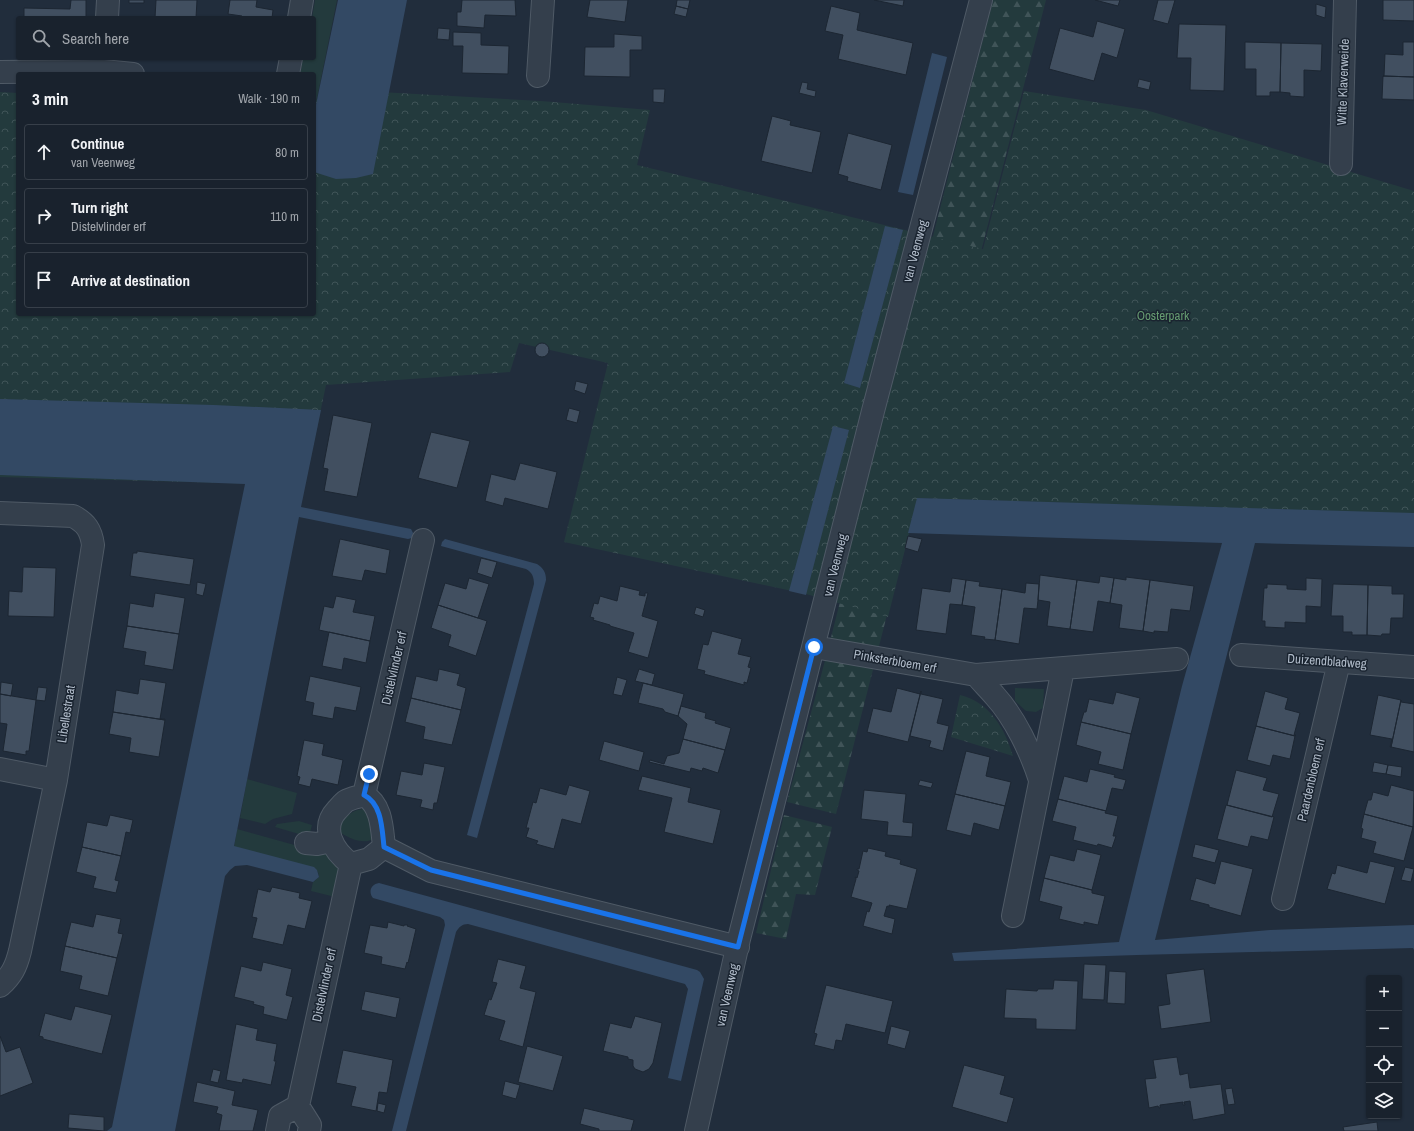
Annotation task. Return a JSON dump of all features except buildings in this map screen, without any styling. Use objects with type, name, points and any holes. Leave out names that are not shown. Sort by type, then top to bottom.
[{"type":"street","points":[[107,16],[108,0]]},
{"type":"street","points":[[299,16],[302,0]]},
{"type":"street","points":[[538,76],[543,0]]},
{"type":"street","name":"van Veenweg","points":[[696,1131],[738,947],[873,411],[981,0]]},
{"type":"street","name":"Witte Klaverweide","points":[[1341,164],[1345,0]]},
{"type":"street","points":[[288,72],[291,60]]},
{"type":"street","points":[[0,72],[104,65],[127,72]]},
{"type":"street","name":"Libellestraat","points":[[0,513],[73,516],[81,520],[88,527],[92,535],[93,545],[56,780],[18,957],[10,977],[0,986]]},
{"type":"street","name":"Distelvlinder erf","points":[[364,795],[424,540]]},
{"type":"street","name":"Pinksterbloem erf","points":[[814,647],[976,675],[1176,659]]},
{"type":"street","name":"Duizendbladweg","points":[[1241,655],[1414,667]]},
{"type":"street","name":"Paardenbloem erf","points":[[1283,899],[1339,662]]},
{"type":"street","points":[[1013,916],[1063,669]]},
{"type":"street","points":[[976,675],[996,696],[1013,722],[1032,756],[1040,780]]},
{"type":"street","points":[[0,769],[56,780]]},
{"type":"street","points":[[364,795],[371,799],[376,806],[382,825],[384,847],[369,859],[351,864],[340,856],[331,841],[328,824],[333,814],[345,802],[364,795]]},
{"type":"street","points":[[306,843],[317,844],[331,841]]},
{"type":"street","points":[[384,847],[431,870],[738,947]]},
{"type":"street","name":"Distelvlinder erf","points":[[298,1106],[351,864]]},
{"type":"street","points":[[277,1131],[280,1116],[298,1106],[310,1125],[309,1131]]},
{"type":"green space","points":[[315,0],[337,0],[316,103],[316,72],[300,72],[303,60],[316,60],[316,16],[312,16]]},
{"type":"green space","points":[[993,0],[1046,0],[946,387],[1414,513],[917,498],[836,814],[787,802],[826,657]]},
{"type":"green space","name":"Oosterpark","points":[[1024,91],[1146,110],[1414,191],[1414,514],[918,498],[888,617],[806,594],[564,542],[608,363],[519,343],[510,372],[326,385],[305,485],[0,477],[0,92],[16,93],[16,316],[316,316],[316,100],[380,92],[541,101],[650,110],[637,165],[983,249]]},
{"type":"green space","points":[[1015,688],[1044,689],[1043,708],[1036,712],[1026,711],[1015,701]]},
{"type":"green space","points":[[960,695],[970,698],[979,704],[994,718],[1000,726],[1010,746],[1013,756],[951,737]]},
{"type":"green space","points":[[247,779],[297,793],[292,814],[273,819],[265,824],[240,818]]},
{"type":"green space","points":[[363,809],[369,813],[373,839],[369,841],[361,841],[352,839],[341,833],[339,826],[343,820],[349,814]]},
{"type":"green space","points":[[784,815],[832,827],[815,895],[796,894],[786,939],[756,933]]},
{"type":"green space","points":[[299,821],[312,825],[309,837],[275,827],[277,824]]},
{"type":"green space","points":[[237,829],[327,854],[337,864],[339,870],[335,897],[311,891],[313,882],[319,877],[318,872],[234,847]]},
{"type":"water","points":[[338,0],[407,0],[373,174],[356,178],[336,179],[316,173],[316,104]]},
{"type":"water","points":[[932,53],[947,57],[913,195],[898,192]]},
{"type":"water","points":[[885,226],[903,230],[860,388],[844,383]]},
{"type":"water","points":[[0,399],[214,405],[321,410],[301,507],[411,529],[413,533],[412,538],[408,539],[299,517],[234,846],[314,867],[317,870],[319,877],[313,882],[247,865],[235,866],[225,876],[175,1131],[107,1131],[112,1127],[245,484],[0,475]]},
{"type":"water","points":[[833,426],[849,430],[806,595],[789,591]]},
{"type":"water","points":[[917,498],[1414,513],[1414,547],[1255,543],[1155,940],[1270,930],[1414,925],[1414,950],[1413,948],[954,961],[952,953],[1119,942],[1182,686],[1222,543],[908,533]]},
{"type":"water","points":[[445,539],[537,564],[544,570],[546,577],[477,838],[467,835],[534,581],[531,573],[526,569],[441,546]]},
{"type":"water","points":[[379,883],[697,970],[704,979],[681,1081],[668,1078],[688,989],[685,984],[466,924],[461,926],[456,932],[406,1131],[392,1131],[445,925],[444,920],[440,917],[373,898],[371,896],[371,889],[374,885]]},
{"type":"route","points":[[369,774],[364,795],[371,799],[376,806],[382,825],[384,847],[431,870],[738,947],[814,647]]}]
